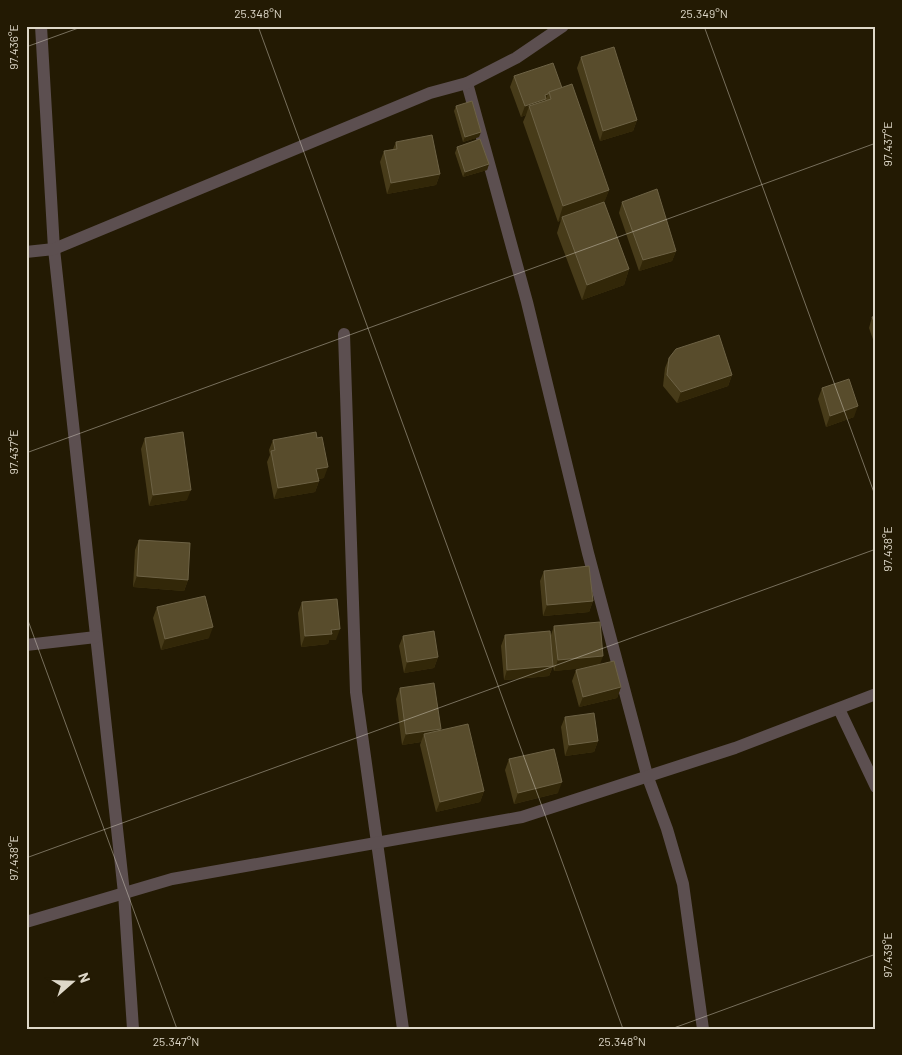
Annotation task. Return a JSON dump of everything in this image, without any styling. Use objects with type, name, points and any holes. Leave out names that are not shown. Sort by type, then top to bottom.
[{"type":"street","points":[[41,26],[54,249],[124,893],[134,1029]]},
{"type":"street","points":[[26,252],[54,249],[430,94],[467,83],[516,58],[563,26]]},
{"type":"street","points":[[467,83],[527,302],[588,553],[647,775],[667,829],[683,884],[703,1029]]},
{"type":"street","points":[[344,334],[356,692],[403,1029]]},
{"type":"street","points":[[26,645],[96,637]]},
{"type":"street","points":[[26,922],[172,878],[317,852],[376,844],[522,817],[735,748],[876,694]]},
{"type":"street","points":[[840,709],[876,788]]},
{"type":"building","points":[[614,47],[637,120],[603,131],[581,57]]},
{"type":"building","points":[[553,63],[562,88],[549,92],[545,95],[546,99],[525,106],[514,76]]},
{"type":"building","points":[[572,84],[609,190],[563,206],[529,106],[551,99],[549,92]]},
{"type":"building","points":[[472,101],[481,132],[465,137],[456,106]]},
{"type":"building","points":[[432,135],[440,174],[391,183],[384,151],[397,149],[396,142]]},
{"type":"building","points":[[480,139],[489,164],[465,172],[457,147]]},
{"type":"building","points":[[657,189],[676,251],[643,260],[622,202]]},
{"type":"building","points":[[604,202],[629,269],[587,285],[562,217]]},
{"type":"building","points":[[876,316],[876,326],[872,317]]},
{"type":"building","points":[[719,335],[732,375],[681,392],[667,375],[669,358],[676,349]]},
{"type":"building","points":[[849,379],[858,406],[830,416],[822,388]]},
{"type":"building","points":[[183,432],[191,490],[153,495],[145,438]]},
{"type":"building","points":[[316,432],[317,438],[322,437],[328,467],[316,469],[319,481],[278,488],[271,451],[275,450],[273,440]]},
{"type":"building","points":[[139,540],[190,543],[188,580],[137,576]]},
{"type":"building","points":[[589,566],[593,601],[547,605],[544,571]]},
{"type":"building","points":[[205,596],[213,627],[165,639],[157,607]]},
{"type":"building","points":[[337,599],[340,629],[331,630],[332,634],[305,636],[302,602]]},
{"type":"building","points":[[600,622],[603,656],[558,660],[554,626]]},
{"type":"building","points":[[434,631],[438,657],[407,662],[403,636]]},
{"type":"building","points":[[550,631],[553,666],[507,670],[505,635]]},
{"type":"building","points":[[614,661],[621,687],[583,697],[576,670]]},
{"type":"building","points":[[434,683],[441,729],[406,734],[400,688]]},
{"type":"building","points":[[594,713],[598,741],[569,745],[565,717]]},
{"type":"building","points":[[468,724],[484,791],[440,802],[424,734]]},
{"type":"building","points":[[554,749],[562,782],[518,793],[509,759]]}]
